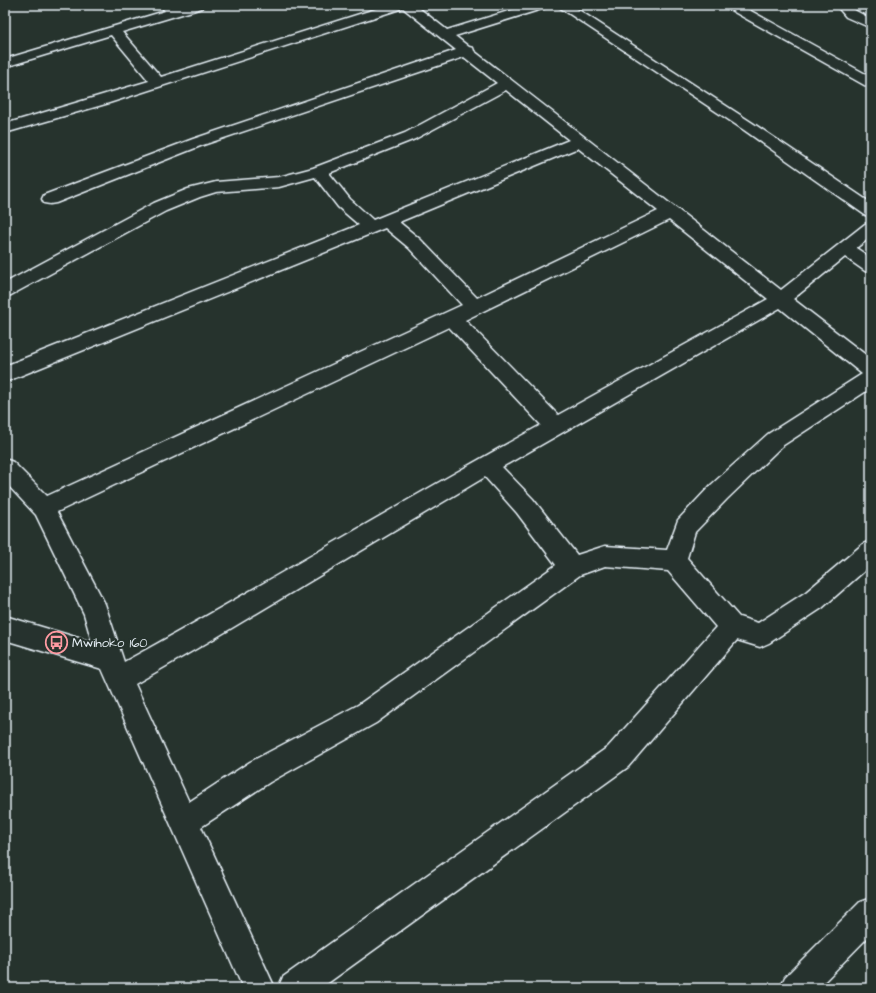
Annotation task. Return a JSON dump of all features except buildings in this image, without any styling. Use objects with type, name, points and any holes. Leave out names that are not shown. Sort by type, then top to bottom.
[{"type":"street","points":[[5,63],[114,31],[170,9],[198,5]]},
{"type":"street","points":[[5,129],[158,83],[348,20],[401,5]]},
{"type":"street","points":[[407,5],[468,51],[780,300],[871,370]]},
{"type":"street","points":[[446,35],[540,5]]},
{"type":"street","points":[[562,5],[749,128],[871,211]]},
{"type":"street","points":[[731,5],[871,83]]},
{"type":"street","points":[[842,5],[851,14],[871,24]]},
{"type":"street","points":[[114,31],[158,83]]},
{"type":"street","points":[[50,199],[198,142],[468,51]]},
{"type":"street","points":[[5,291],[160,207],[194,193],[216,187],[279,182],[319,171],[410,136],[508,84]]},
{"type":"street","points":[[5,374],[581,141]]},
{"type":"street","points":[[319,171],[344,202],[415,244],[475,307]]},
{"type":"street","points":[[44,508],[452,318],[671,212]]},
{"type":"street","points":[[5,628],[114,669],[206,630],[434,495],[780,300],[871,228]]},
{"type":"street","points":[[845,249],[871,267]]},
{"type":"street","points":[[452,318],[555,426]]},
{"type":"street","points":[[674,561],[686,527],[736,476],[775,440],[871,378]]},
{"type":"street","points":[[487,465],[525,506],[572,567]]},
{"type":"street","points":[[5,468],[44,508],[96,612],[114,669],[259,988]]},
{"type":"street","points":[[184,822],[260,772],[367,714],[572,567],[605,556],[674,561],[732,627],[760,635],[814,600],[871,551]]},
{"type":"street","points":[[294,988],[618,757],[732,627]]},
{"type":"street","points":[[796,988],[871,913]]},
{"type":"place","name":"Mwihoko 160","points":[[57,643]]}]
